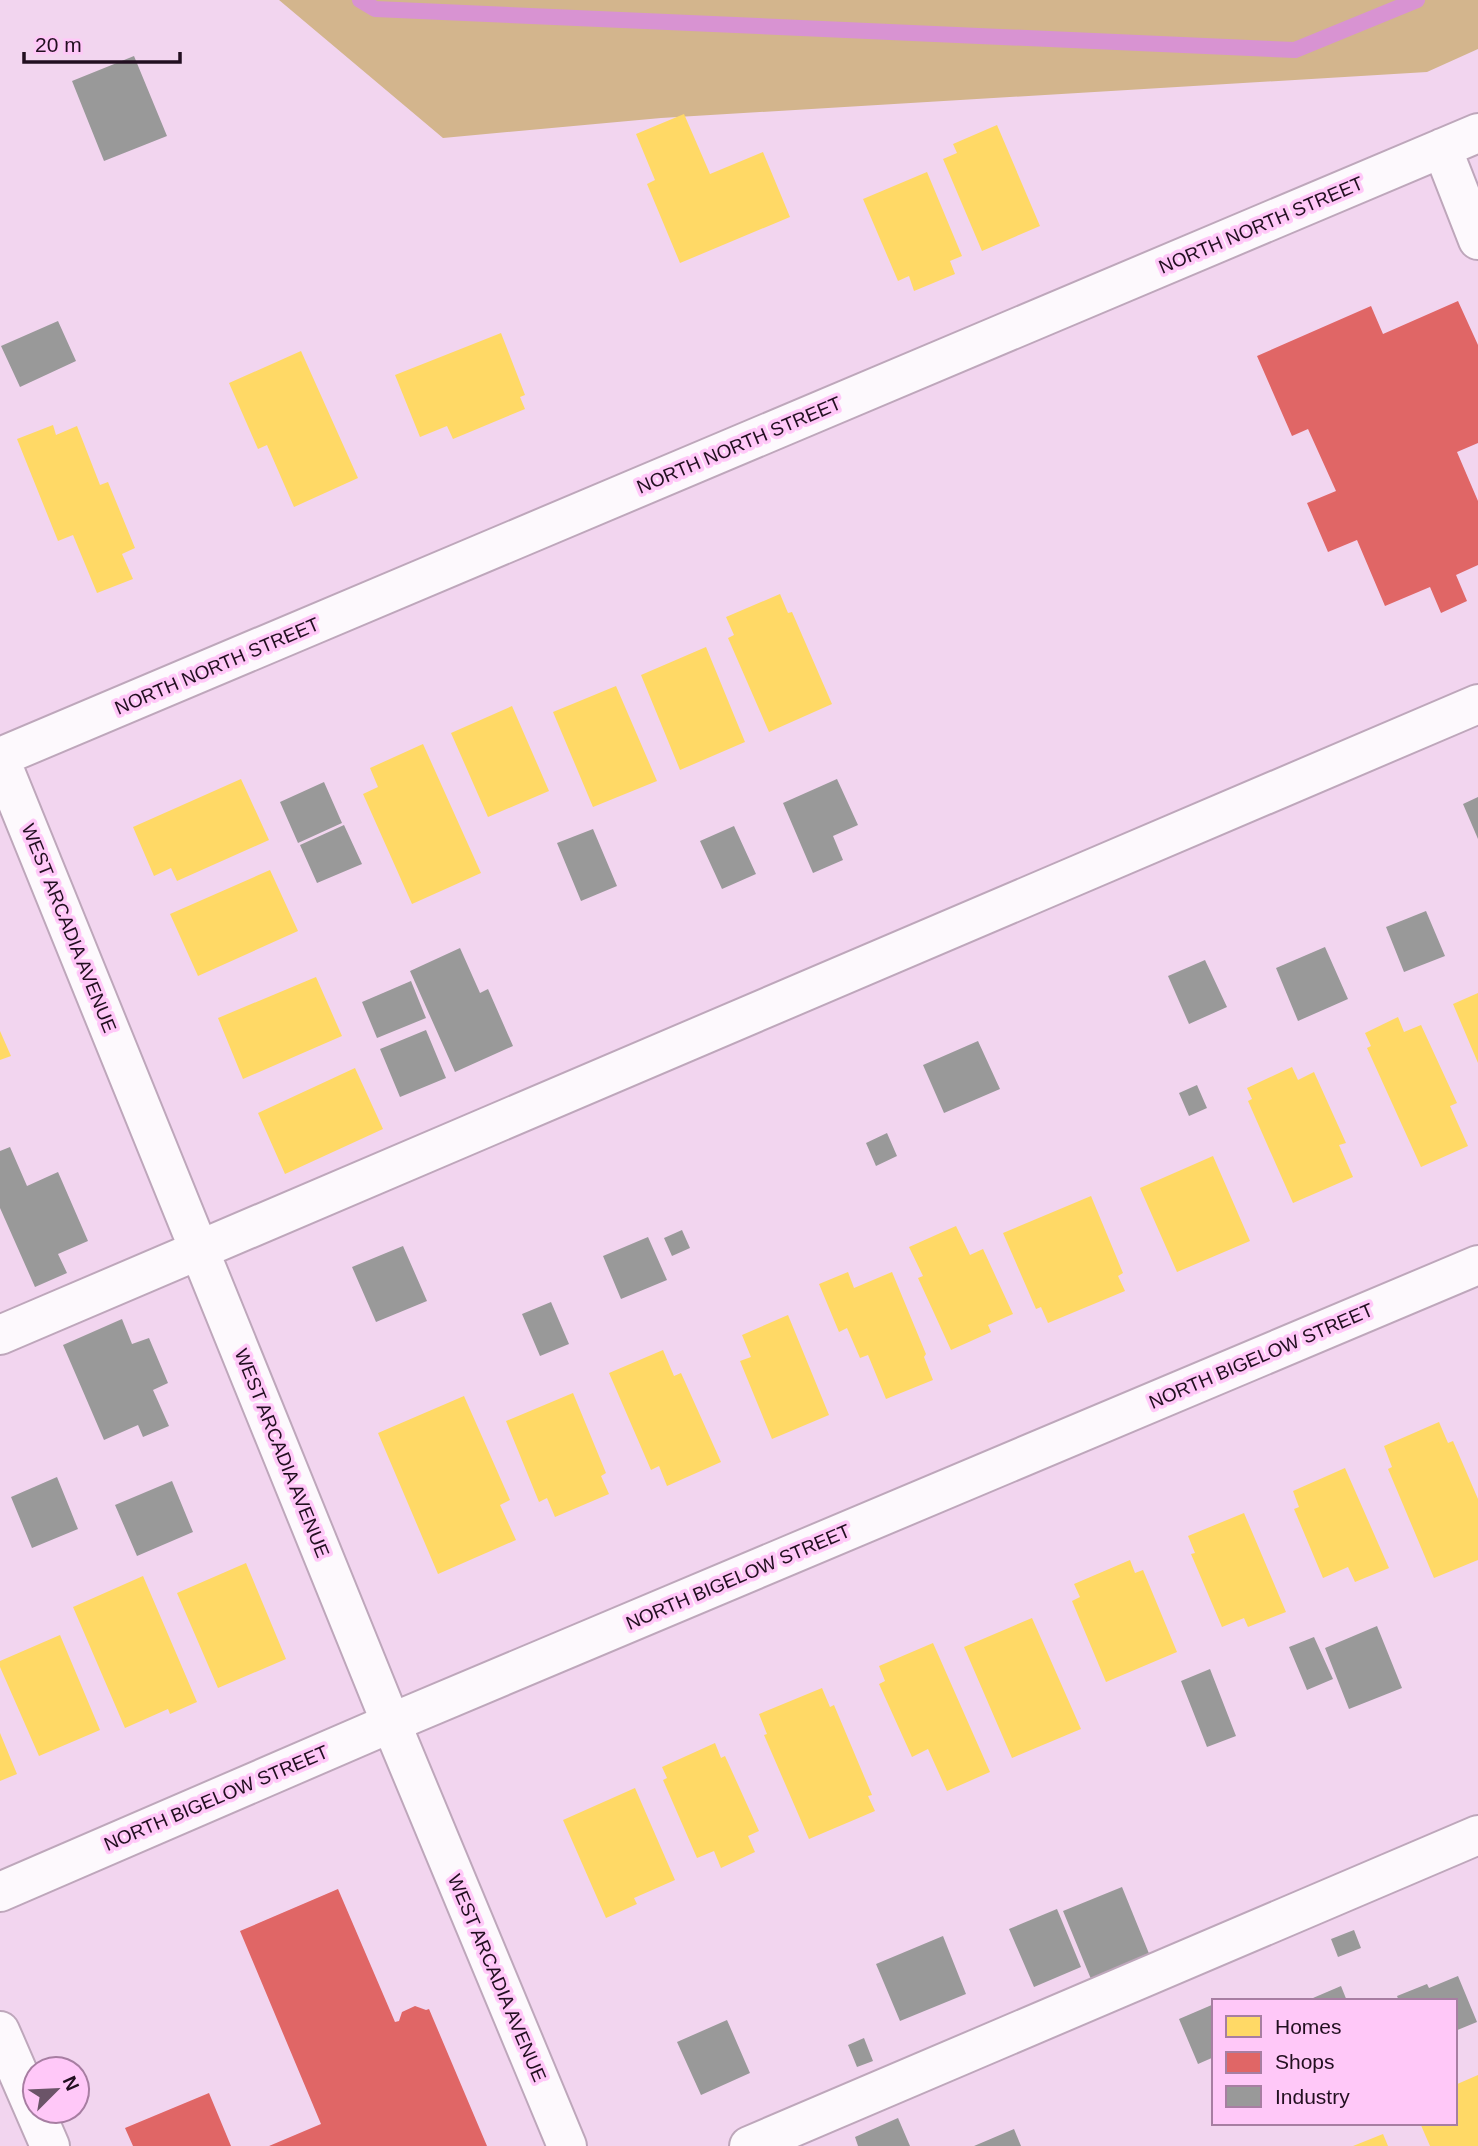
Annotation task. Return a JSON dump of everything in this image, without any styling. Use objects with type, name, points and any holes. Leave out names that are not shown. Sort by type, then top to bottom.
[{"type":"street","name":"NORTH NORTH STREET","points":[[0,758],[1478,133]]},
{"type":"street","points":[[1442,148],[1478,240]]},
{"type":"street","points":[[0,1335],[1478,704]]},
{"type":"street","name":"WEST ARCADIA AVENUE","points":[[0,758],[391,1723],[567,2146]]},
{"type":"street","name":"NORTH BIGELOW STREET","points":[[0,1892],[391,1723],[1478,1265]]},
{"type":"street","points":[[749,2146],[1478,1835]]},
{"type":"street","points":[[0,2031],[50,2146]]},
{"type":"shaded area","points":[[279,0],[1478,0],[1478,49],[1427,72],[661,118],[443,138]]},
{"type":"building: Homes","points":[[684,114],[710,174],[763,152],[790,217],[680,263],[647,184],[655,180],[636,134]]},
{"type":"building: Homes","points":[[997,125],[1040,226],[982,251],[943,159],[957,153],[953,144]]},
{"type":"building: Homes","points":[[927,172],[962,256],[950,261],[955,274],[914,291],[909,276],[898,281],[863,199]]},
{"type":"building: Homes","points":[[501,333],[525,395],[520,397],[525,409],[453,439],[447,426],[420,437],[395,375]]},
{"type":"building: Homes","points":[[301,351],[358,478],[294,507],[267,445],[258,449],[229,383]]},
{"type":"building: Homes","points":[[53,425],[56,435],[77,426],[100,485],[108,482],[135,548],[122,554],[133,579],[97,593],[73,535],[58,541],[17,439]]},
{"type":"building: Homes","points":[[780,594],[788,613],[792,612],[832,704],[769,732],[728,638],[734,635],[726,617]]},
{"type":"building: Homes","points":[[706,647],[745,742],[680,770],[641,675]]},
{"type":"building: Homes","points":[[616,686],[657,781],[593,807],[553,712]]},
{"type":"building: Homes","points":[[512,706],[549,791],[488,817],[451,733]]},
{"type":"building: Homes","points":[[423,744],[481,873],[412,904],[363,794],[378,787],[370,768]]},
{"type":"building: Homes","points":[[241,779],[269,840],[177,881],[171,868],[154,876],[133,827]]},
{"type":"building: Homes","points":[[270,870],[298,931],[198,976],[170,914]]},
{"type":"building: Homes","points":[[316,977],[342,1036],[243,1079],[218,1018]]},
{"type":"building: Homes","points":[[1478,993],[1478,1063],[1453,1004]]},
{"type":"building: Homes","points":[[1398,1017],[1404,1032],[1421,1025],[1457,1103],[1450,1106],[1468,1146],[1421,1167],[1367,1048],[1371,1046],[1365,1033]]},
{"type":"building: Homes","points":[[0,1031],[11,1056],[0,1060]]},
{"type":"building: Homes","points":[[1292,1067],[1298,1080],[1314,1072],[1346,1143],[1339,1145],[1353,1177],[1293,1203],[1248,1101],[1252,1099],[1247,1088]]},
{"type":"building: Homes","points":[[355,1068],[383,1129],[285,1174],[258,1113]]},
{"type":"building: Homes","points":[[1213,1156],[1250,1241],[1177,1272],[1140,1188]]},
{"type":"building: Homes","points":[[1091,1196],[1123,1273],[1118,1276],[1125,1291],[1048,1323],[1041,1307],[1036,1309],[1003,1233]]},
{"type":"building: Homes","points":[[956,1226],[970,1255],[983,1249],[1013,1314],[988,1325],[991,1332],[951,1350],[918,1278],[923,1276],[909,1247]]},
{"type":"building: Homes","points":[[848,1272],[854,1288],[892,1272],[926,1354],[924,1357],[933,1380],[886,1399],[868,1355],[860,1358],[847,1328],[839,1332],[819,1284]]},
{"type":"building: Homes","points":[[788,1315],[829,1415],[772,1439],[740,1361],[751,1357],[742,1335]]},
{"type":"building: Homes","points":[[663,1350],[674,1376],[681,1373],[721,1462],[667,1486],[659,1466],[651,1470],[609,1373]]},
{"type":"building: Homes","points":[[573,1393],[606,1473],[601,1476],[609,1494],[555,1517],[547,1498],[539,1502],[506,1421]]},
{"type":"building: Homes","points":[[464,1396],[510,1500],[500,1505],[516,1540],[438,1574],[378,1433]]},
{"type":"building: Homes","points":[[1439,1422],[1448,1443],[1453,1441],[1478,1499],[1478,1560],[1434,1578],[1388,1469],[1392,1467],[1384,1446]]},
{"type":"building: Homes","points":[[1345,1468],[1389,1568],[1355,1582],[1348,1567],[1323,1578],[1294,1509],[1299,1507],[1293,1491]]},
{"type":"building: Homes","points":[[1244,1513],[1286,1612],[1248,1627],[1244,1618],[1222,1627],[1191,1554],[1195,1553],[1188,1536]]},
{"type":"building: Homes","points":[[1130,1560],[1135,1573],[1143,1570],[1177,1652],[1106,1682],[1072,1601],[1080,1597],[1074,1584]]},
{"type":"building: Homes","points":[[246,1563],[286,1659],[218,1688],[177,1593]]},
{"type":"building: Homes","points":[[143,1576],[197,1702],[170,1714],[168,1709],[125,1728],[73,1607]]},
{"type":"building: Homes","points":[[1032,1618],[1081,1729],[1012,1758],[964,1647]]},
{"type":"building: Homes","points":[[60,1635],[100,1730],[39,1756],[0,1667],[0,1661]]},
{"type":"building: Homes","points":[[933,1643],[990,1772],[947,1791],[928,1749],[912,1757],[879,1684],[885,1681],[879,1666]]},
{"type":"building: Homes","points":[[822,1688],[830,1707],[834,1705],[872,1795],[868,1796],[875,1811],[809,1839],[764,1735],[767,1734],[759,1714]]},
{"type":"building: Homes","points":[[0,1733],[17,1774],[0,1781]]},
{"type":"building: Homes","points":[[715,1743],[721,1758],[725,1756],[759,1831],[748,1836],[755,1852],[721,1868],[714,1851],[697,1858],[663,1780],[667,1778],[662,1767]]},
{"type":"building: Homes","points":[[635,1788],[675,1880],[634,1898],[637,1904],[606,1918],[563,1820]]},
{"type":"building: Homes","points":[[1478,2075],[1478,2146],[1430,2146],[1421,2125],[1457,2125],[1457,2084]]},
{"type":"building: Homes","points":[[1383,2134],[1388,2146],[1353,2146]]},
{"type":"building: Shops","points":[[1458,301],[1478,345],[1478,443],[1457,452],[1478,501],[1478,565],[1456,575],[1467,601],[1441,613],[1430,587],[1385,606],[1357,540],[1328,552],[1307,503],[1336,491],[1308,429],[1292,436],[1257,356],[1371,306],[1383,334]]},
{"type":"building: Shops","points":[[338,1889],[395,2022],[399,2021],[402,2012],[415,2006],[429,2009],[487,2146],[269,2146],[321,2124],[240,1931]]},
{"type":"building: Shops","points":[[209,2093],[231,2146],[133,2146],[125,2128]]},
{"type":"building: Industry","points":[[134,56],[167,136],[104,161],[72,81]]},
{"type":"building: Industry","points":[[58,321],[76,361],[20,387],[1,346]]},
{"type":"building: Industry","points":[[837,779],[858,825],[833,836],[843,860],[813,873],[783,803]]},
{"type":"building: Industry","points":[[324,782],[342,823],[298,843],[280,802]]},
{"type":"building: Industry","points":[[1478,797],[1478,839],[1463,804]]},
{"type":"building: Industry","points":[[344,825],[362,864],[317,883],[300,845]]},
{"type":"building: Industry","points":[[734,826],[756,874],[722,889],[700,841]]},
{"type":"building: Industry","points":[[593,829],[617,886],[581,901],[557,843]]},
{"type":"building: Industry","points":[[1426,911],[1445,956],[1404,972],[1386,927]]},
{"type":"building: Industry","points":[[1325,947],[1348,999],[1298,1021],[1276,968]]},
{"type":"building: Industry","points":[[460,948],[480,993],[488,989],[513,1046],[455,1072],[410,971]]},
{"type":"building: Industry","points":[[1205,960],[1227,1007],[1189,1024],[1168,976]]},
{"type":"building: Industry","points":[[411,981],[426,1018],[377,1038],[362,1002]]},
{"type":"building: Industry","points":[[426,1030],[446,1078],[400,1097],[380,1049]]},
{"type":"building: Industry","points":[[978,1041],[1000,1089],[944,1113],[923,1065]]},
{"type":"building: Industry","points":[[1197,1085],[1207,1108],[1189,1116],[1179,1093]]},
{"type":"building: Industry","points":[[887,1133],[897,1156],[876,1166],[866,1143]]},
{"type":"building: Industry","points":[[10,1147],[27,1186],[58,1172],[88,1241],[58,1254],[67,1273],[35,1287],[0,1208],[0,1151]]},
{"type":"building: Industry","points":[[682,1230],[690,1248],[672,1256],[664,1238]]},
{"type":"building: Industry","points":[[648,1237],[667,1280],[621,1299],[603,1256]]},
{"type":"building: Industry","points":[[403,1246],[427,1301],[376,1322],[352,1267]]},
{"type":"building: Industry","points":[[551,1302],[569,1344],[540,1356],[522,1314]]},
{"type":"building: Industry","points":[[122,1319],[132,1344],[149,1338],[168,1383],[153,1390],[169,1426],[143,1437],[138,1425],[104,1440],[63,1345]]},
{"type":"building: Industry","points":[[57,1477],[78,1529],[32,1548],[11,1497]]},
{"type":"building: Industry","points":[[172,1481],[193,1532],[137,1556],[115,1505]]},
{"type":"building: Industry","points":[[1377,1626],[1402,1688],[1349,1709],[1325,1648]]},
{"type":"building: Industry","points":[[1314,1637],[1333,1679],[1307,1690],[1289,1647]]},
{"type":"building: Industry","points":[[1210,1669],[1236,1736],[1207,1747],[1181,1681]]},
{"type":"building: Industry","points":[[1122,1887],[1150,1956],[1091,1979],[1063,1911]]},
{"type":"building: Industry","points":[[1057,1909],[1081,1967],[1034,1987],[1009,1929]]},
{"type":"building: Industry","points":[[1354,1930],[1361,1948],[1338,1957],[1331,1939]]},
{"type":"building: Industry","points":[[943,1936],[966,1994],[900,2021],[876,1964]]},
{"type":"building: Industry","points":[[1458,1976],[1477,2022],[1457,2030],[1457,1999],[1398,1999],[1397,1996],[1427,1984],[1429,1988]]},
{"type":"building: Industry","points":[[1341,1986],[1346,1999],[1311,1999]]},
{"type":"building: Industry","points":[[1212,2005],[1212,2058],[1198,2064],[1179,2019]]},
{"type":"building: Industry","points":[[727,2020],[750,2073],[701,2095],[677,2042]]},
{"type":"building: Industry","points":[[864,2038],[873,2061],[857,2067],[848,2045]]},
{"type":"building: Industry","points":[[898,2118],[910,2146],[858,2146],[855,2137]]},
{"type":"building: Industry","points":[[1014,2129],[1021,2146],[974,2146]]},
{"type":"waterway","points":[[360,0],[375,9],[1295,50],[1417,0]]}]
